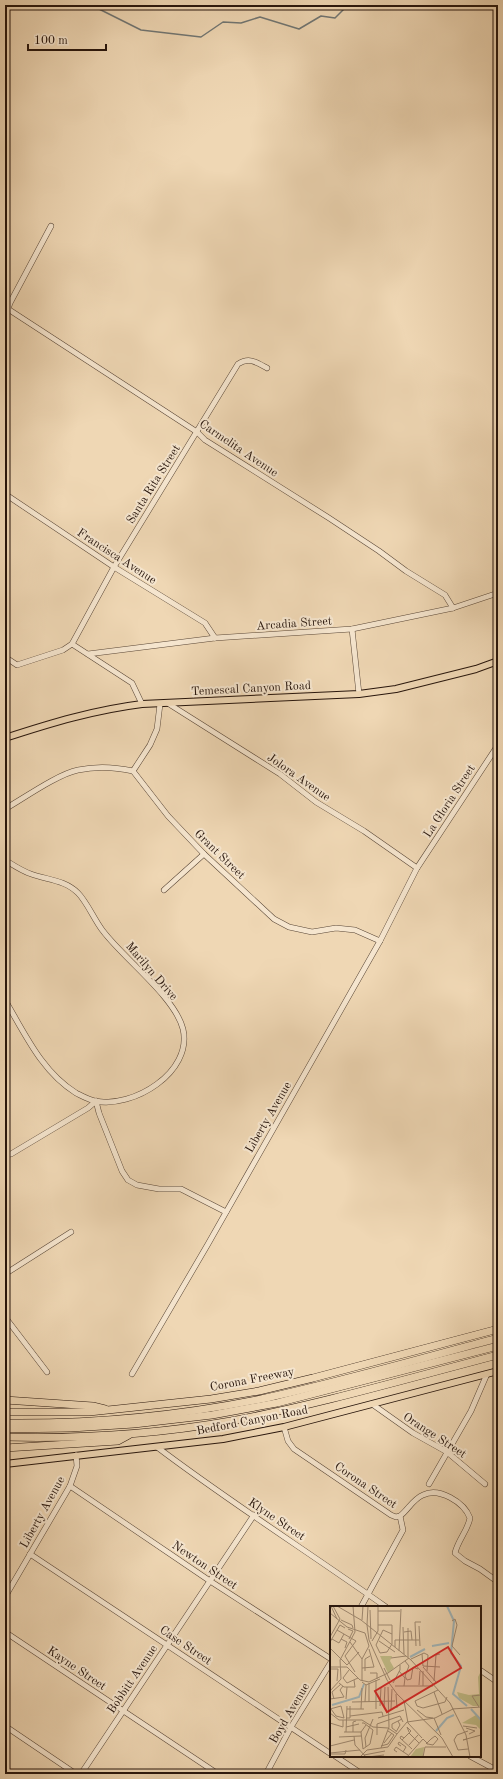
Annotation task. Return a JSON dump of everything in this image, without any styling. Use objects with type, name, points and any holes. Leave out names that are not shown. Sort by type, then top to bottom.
[{"type":"highway","name":"Corona Freeway","points":[[5,1412],[59,1413],[111,1410],[210,1399],[259,1391],[498,1329]]},
{"type":"highway","points":[[5,1423],[112,1420],[213,1407],[293,1391],[498,1338]]},
{"type":"highway","points":[[5,1429],[71,1428],[134,1424],[212,1415],[277,1403],[498,1346]]},
{"type":"highway","points":[[5,1437],[46,1438],[133,1434],[229,1421],[288,1409],[498,1355]]},
{"type":"highway","points":[[5,1400],[93,1406],[111,1410]]},
{"type":"highway","points":[[5,1419],[28,1419],[59,1413]]},
{"type":"highway","points":[[5,1448],[118,1441],[133,1434]]},
{"type":"main road","name":"Temescal Canyon Road","points":[[5,738],[80,714],[111,708],[142,704],[169,704],[359,694],[403,687],[498,661]]},
{"type":"main road","name":"Bedford Canyon Road","points":[[5,1464],[223,1439],[284,1427],[498,1371]]},
{"type":"street","name":"Carmelita Avenue","points":[[51,226],[8,309],[197,432],[205,440],[380,551],[406,571],[445,595],[453,608]]},
{"type":"street","name":"Santa Rita Street","points":[[72,644],[114,566],[238,364],[245,359],[252,360],[267,368]]},
{"type":"street","name":"Francisca Avenue","points":[[5,494],[114,566],[205,623],[215,638]]},
{"type":"street","name":"Arcadia Street","points":[[88,654],[215,638],[352,629],[453,608],[498,593]]},
{"type":"street","points":[[352,629],[359,694]]},
{"type":"street","points":[[5,657],[17,665],[63,650],[72,644],[132,683],[142,704]]},
{"type":"street","points":[[5,809],[52,782],[77,770],[100,767],[133,771],[150,745],[157,729],[160,704]]},
{"type":"street","name":"Jolora Avenue","points":[[169,704],[280,774],[316,802],[364,831],[417,868]]},
{"type":"street","name":"La Gloria Street","points":[[417,868],[498,745]]},
{"type":"street","name":"Grant Street","points":[[133,771],[168,816],[204,854],[274,919],[289,927],[312,932],[336,928],[355,930],[380,941]]},
{"type":"street","points":[[164,890],[204,854]]},
{"type":"street","name":"Marilyn Drive","points":[[5,860],[31,874],[59,881],[79,893],[104,932],[159,991],[172,1008],[183,1029],[184,1043],[181,1057],[173,1070],[148,1089],[131,1098],[111,1101],[96,1101],[78,1094],[62,1084],[49,1071],[5,1000]]},
{"type":"street","name":"Liberty Avenue","points":[[132,1374],[380,941],[417,868]]},
{"type":"street","points":[[5,1155],[11,1154],[88,1108],[96,1101],[99,1114],[122,1171],[128,1180],[137,1185],[159,1189],[181,1189],[226,1212]]},
{"type":"street","points":[[5,1274],[71,1232]]},
{"type":"street","points":[[5,1317],[47,1372]]},
{"type":"street","points":[[429,1484],[471,1411],[486,1374]]},
{"type":"street","name":"Orange Street","points":[[372,1404],[413,1433],[447,1452],[485,1484]]},
{"type":"street","name":"Corona Street","points":[[284,1427],[288,1442],[294,1449],[391,1515],[396,1517],[400,1516],[417,1498],[424,1494],[438,1494],[456,1501],[462,1506],[470,1518],[469,1524],[457,1546],[455,1553],[498,1582]]},
{"type":"street","name":"Klyne Street","points":[[157,1447],[198,1478],[385,1606]]},
{"type":"street","name":"Liberty Avenue","points":[[5,1597],[70,1486],[77,1466],[76,1455]]},
{"type":"street","name":"Newton Street","points":[[70,1486],[210,1581],[330,1658]]},
{"type":"street","name":"Bobbitt Avenue","points":[[81,1774],[254,1515]]},
{"type":"street","points":[[362,1606],[403,1530],[400,1516]]},
{"type":"street","name":"Case Street","points":[[30,1554],[330,1753]]},
{"type":"street","name":"Kayne Street","points":[[5,1632],[218,1774]]},
{"type":"street","name":"Boyd Avenue","points":[[266,1774],[291,1727],[330,1664]]},
{"type":"street","points":[[481,1671],[496,1681]]},
{"type":"street","points":[[5,1726],[76,1774]]},
{"type":"street","points":[[336,1757],[362,1774]]},
{"type":"street","points":[[472,1757],[498,1771]]},
{"type":"waterway","points":[[91,5],[141,30],[201,37],[223,22],[241,23],[260,17],[299,29],[321,16],[335,18],[348,5]]},
{"type":"waterway","points":[[380,5],[392,9],[397,5]]},
{"type":"waterway","points":[[484,5],[498,11]]}]
